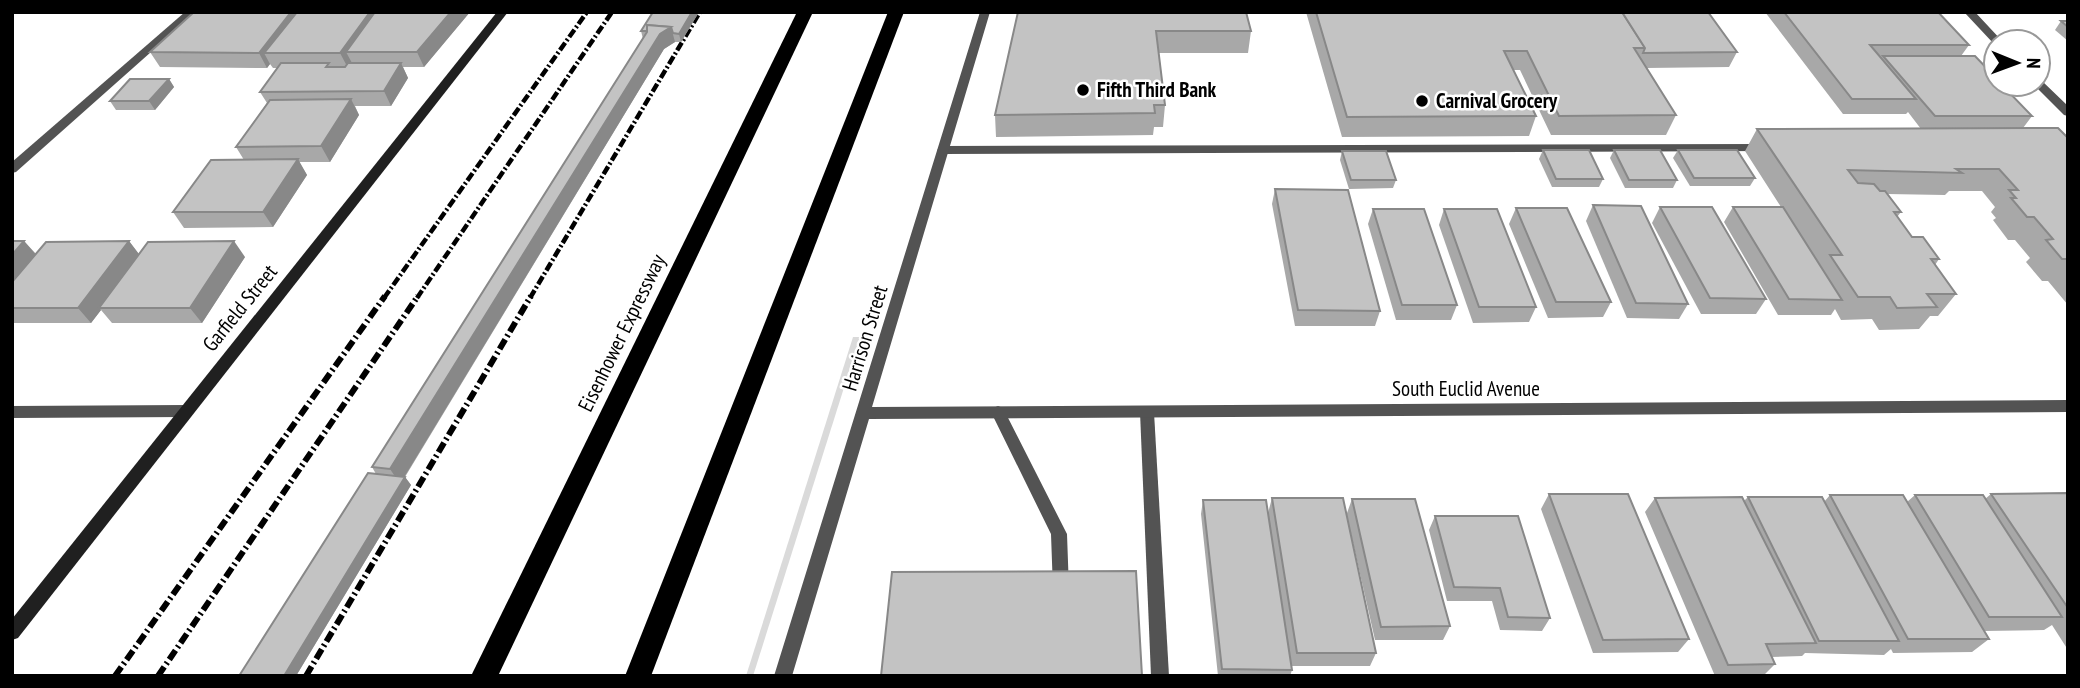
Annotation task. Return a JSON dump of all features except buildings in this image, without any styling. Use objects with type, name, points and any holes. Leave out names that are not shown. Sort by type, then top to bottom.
[{"type":"highway","name":"Eisenhower Expressway","points":[[484,676],[804,12]]},
{"type":"highway","points":[[638,676],[895,12]]},
{"type":"street","points":[[12,169],[191,12]]},
{"type":"street","name":"Garfield Street","points":[[12,632],[503,12]]},
{"type":"street","name":"Harrison Street","points":[[783,676],[985,12]]},
{"type":"street","points":[[1969,12],[1984,28]]},
{"type":"street","points":[[2052,97],[2068,113]]},
{"type":"street","points":[[943,150],[1783,148]]},
{"type":"street","points":[[12,157],[26,157]]},
{"type":"street","name":"South Euclid Avenue","points":[[865,413],[2068,406]]},
{"type":"street","points":[[12,412],[185,411]]},
{"type":"street","points":[[998,412],[1059,534],[1062,611]]},
{"type":"street","points":[[1147,412],[1160,676]]},
{"type":"shaded area","points":[[853,337],[860,337],[753,676],[746,676]]},
{"type":"railway","points":[[384,298],[587,12]]},
{"type":"railway","points":[[417,298],[612,12]]},
{"type":"railway","points":[[530,298],[700,12]]},
{"type":"railway","points":[[115,676],[385,296]]},
{"type":"railway","points":[[158,676],[418,296]]},
{"type":"railway","points":[[306,676],[531,296]]},
{"type":"place","name":"Fifth Third Bank","points":[[1083,90]]},
{"type":"place","name":"Carnival Grocery","points":[[1422,101]]}]
